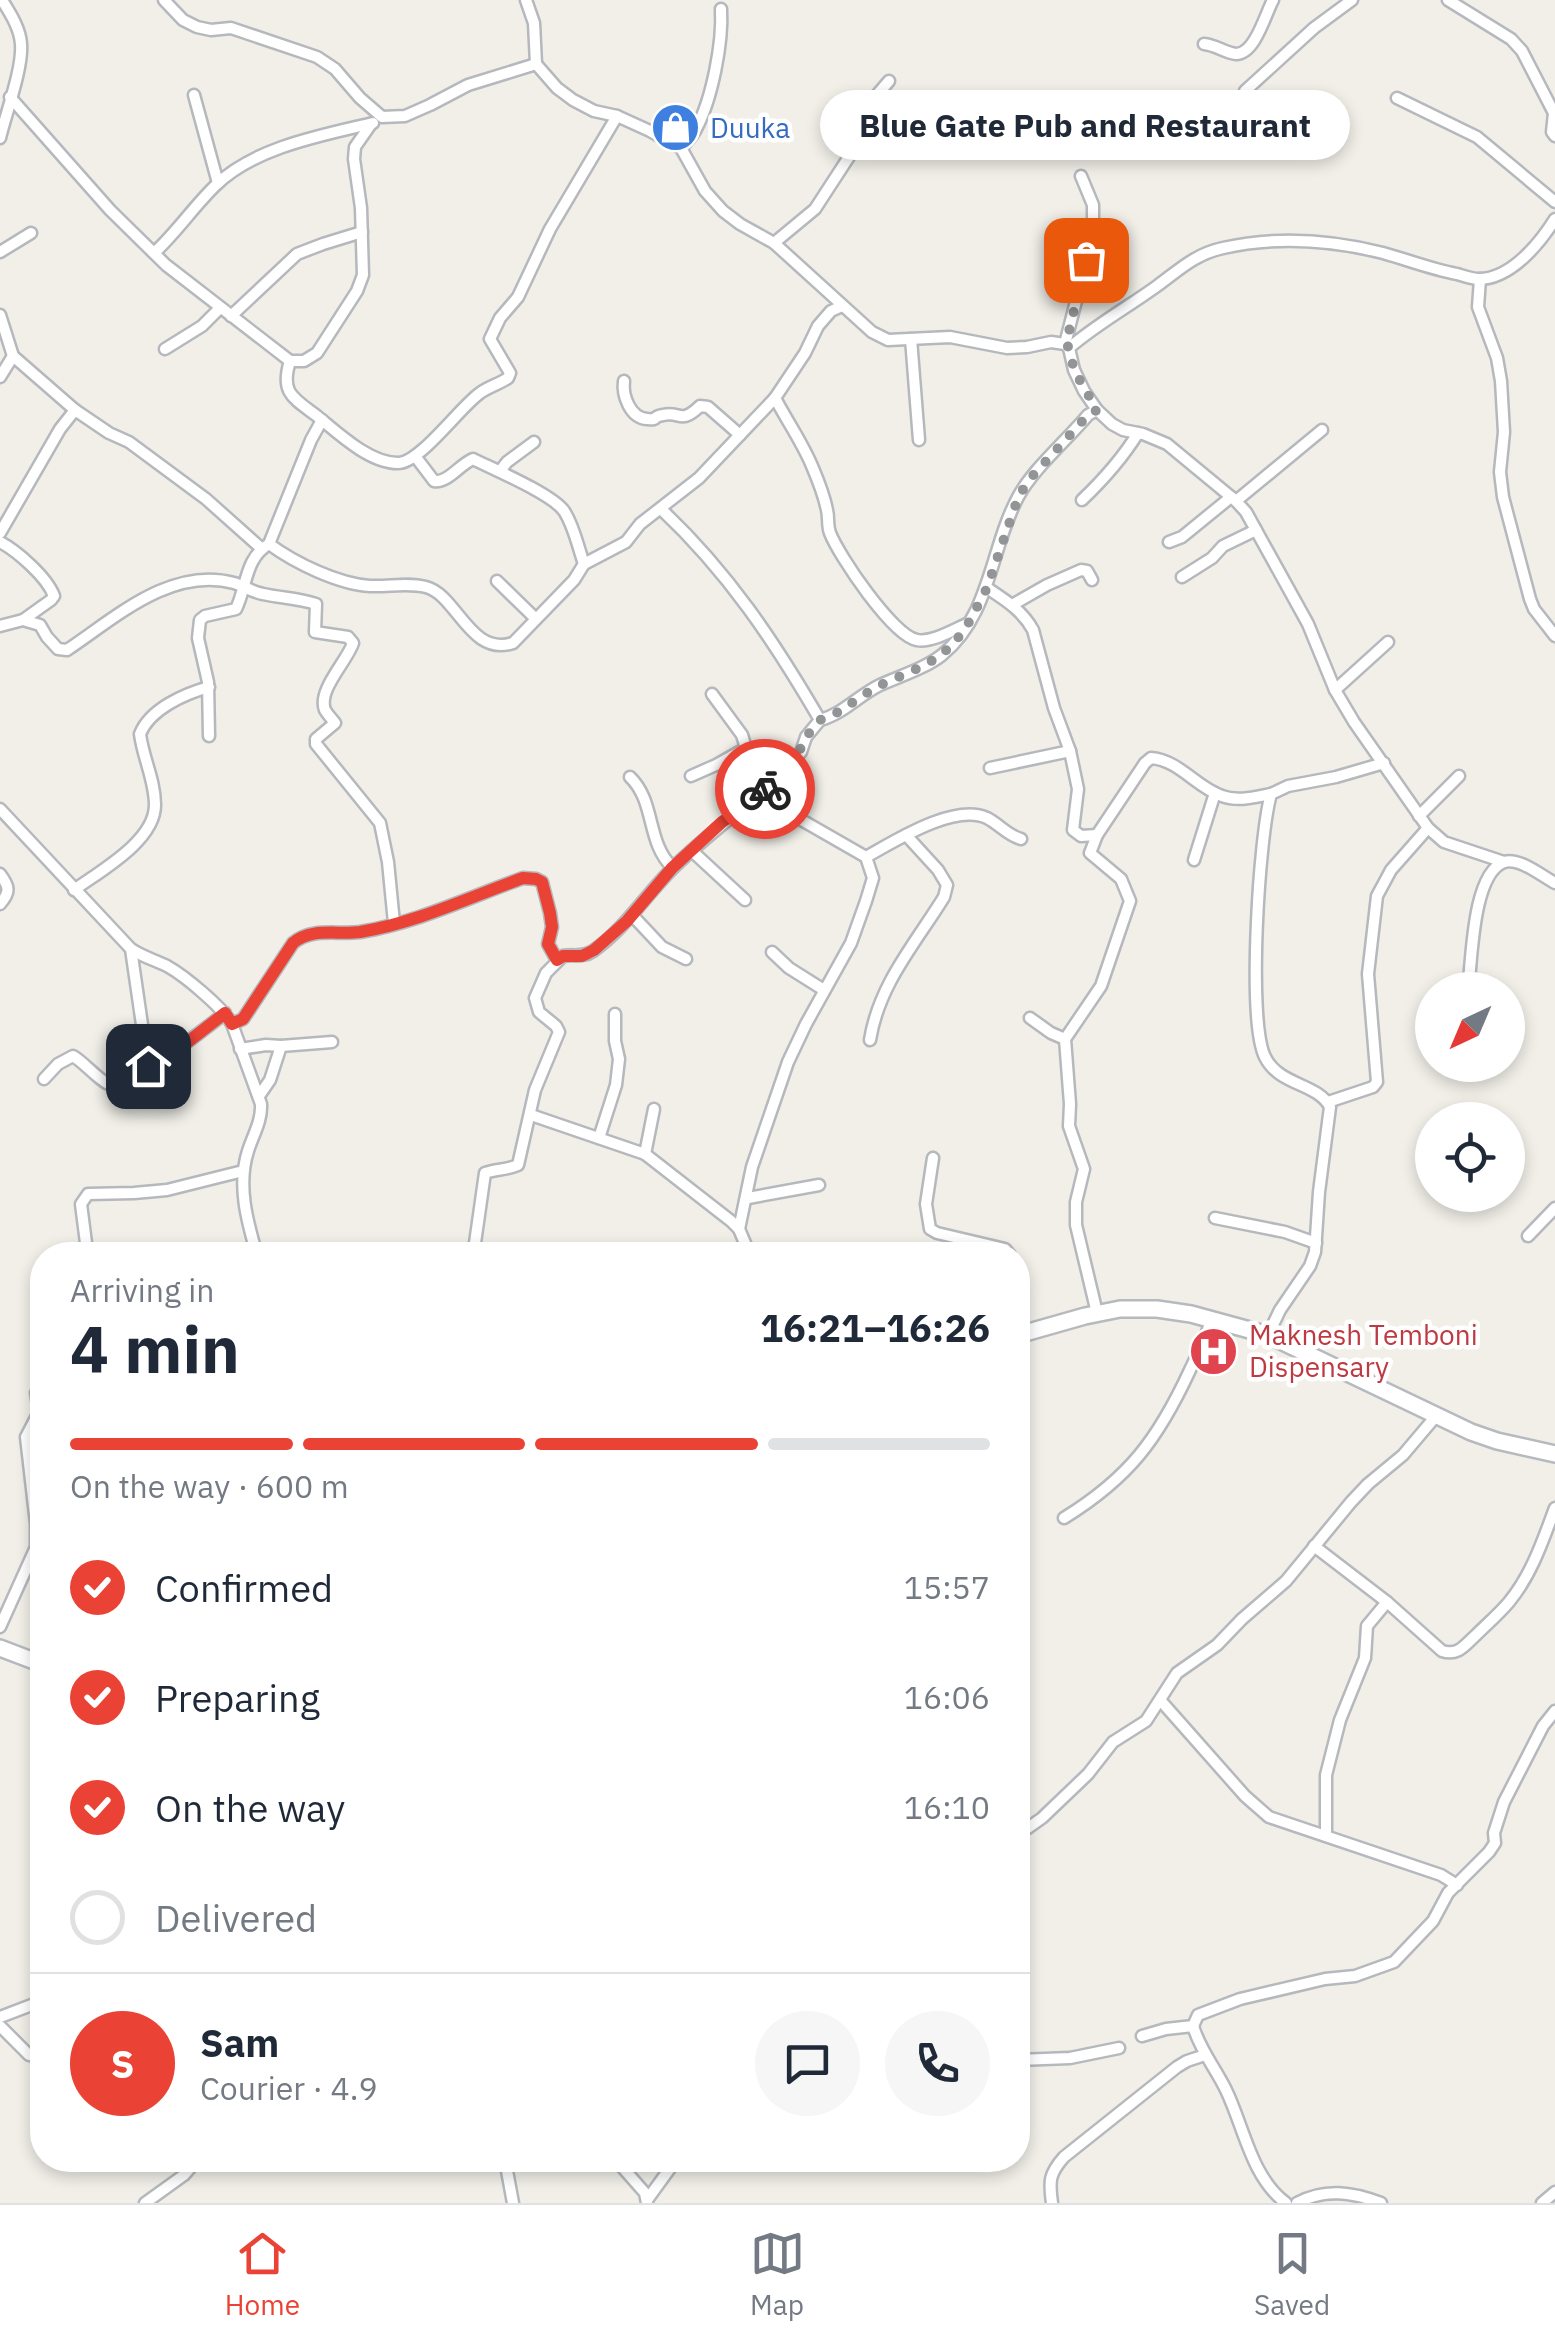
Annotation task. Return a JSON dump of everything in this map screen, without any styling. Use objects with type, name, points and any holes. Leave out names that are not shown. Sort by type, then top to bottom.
[{"type":"street","points":[[0,138],[21,44],[2,0]]},
{"type":"street","points":[[164,0],[182,20],[197,27],[231,28],[316,56],[335,68],[382,117]]},
{"type":"street","points":[[526,0],[534,23],[536,64],[557,88],[594,111],[617,116],[681,148],[705,191],[723,210],[774,242],[881,338],[950,337],[1007,348],[1051,342],[1067,346],[1200,254],[1236,245],[1291,240],[1332,242],[1480,279],[1497,274],[1526,256],[1555,219]]},
{"type":"street","points":[[1204,44],[1243,54],[1250,48],[1273,0]]},
{"type":"street","points":[[1245,91],[1314,28],[1352,0]]},
{"type":"street","points":[[1448,0],[1511,39],[1522,51],[1554,114],[1555,136]]},
{"type":"street","points":[[681,148],[696,131],[704,109],[722,32],[721,9]]},
{"type":"street","points":[[154,253],[218,183],[242,164],[382,117],[406,116],[468,85],[536,64]]},
{"type":"street","points":[[774,242],[815,208],[856,146],[876,95],[889,81]]},
{"type":"street","points":[[194,95],[218,183]]},
{"type":"street","points":[[10,97],[110,210],[184,282],[290,360],[304,360],[317,353],[363,275],[354,159],[355,147],[370,124]]},
{"type":"street","points":[[1396,98],[1477,136],[1555,202]]},
{"type":"street","points":[[290,360],[284,380],[288,391],[341,437],[384,461],[402,464],[415,456],[482,392],[508,378],[510,373],[490,339],[493,329],[518,297],[550,228],[617,116]]},
{"type":"street","points":[[1081,176],[1094,205],[1092,235],[1067,346],[1074,370],[1097,410],[1123,430],[1138,432],[1173,448],[1246,512],[1308,624],[1335,690],[1428,828],[1444,842],[1523,865],[1555,883]]},
{"type":"street","points":[[231,316],[297,254],[362,232]]},
{"type":"street","points":[[0,252],[31,233]]},
{"type":"street","points":[[1480,279],[1478,307],[1494,346],[1502,381],[1503,497],[1530,599],[1555,636]]},
{"type":"street","points":[[0,315],[13,356],[75,410],[160,464],[265,546],[360,585],[428,587],[442,596],[462,622],[483,639],[504,646],[513,643],[574,580],[584,564],[626,542],[640,524],[699,478],[775,398],[805,354],[818,326],[842,306]]},
{"type":"street","points":[[165,349],[202,326],[220,308]]},
{"type":"street","points":[[911,340],[919,440]]},
{"type":"street","points":[[0,376],[13,356]]},
{"type":"street","points":[[624,381],[622,391],[632,412],[640,418],[686,416],[700,406],[708,408],[740,435]]},
{"type":"street","points":[[775,398],[818,480],[829,515],[827,527],[836,546],[856,579],[887,616],[918,640],[968,624]]},
{"type":"street","points":[[0,533],[75,410]]},
{"type":"street","points":[[475,1242],[485,1173],[518,1164],[536,1090],[558,1032],[538,1012],[535,998],[557,960],[590,953],[632,915],[672,868],[776,778],[796,758],[806,737],[826,718],[876,687],[940,656],[968,624],[987,588],[1013,508],[1028,481],[1097,410]]},
{"type":"street","points":[[209,736],[209,687],[198,638],[200,620],[236,609],[253,560],[265,546],[322,420]]},
{"type":"street","points":[[1169,542],[1233,499],[1322,430]]},
{"type":"street","points":[[1082,500],[1115,466],[1138,432]]},
{"type":"street","points":[[500,471],[534,442]]},
{"type":"street","points":[[415,456],[430,478],[439,482],[472,459],[558,505],[584,564]]},
{"type":"street","points":[[661,509],[750,608],[826,718]]},
{"type":"street","points":[[1182,577],[1223,546],[1256,530]]},
{"type":"street","points":[[0,542],[32,568],[54,596],[23,620],[0,626]]},
{"type":"street","points":[[1012,604],[1081,570],[1092,580]]},
{"type":"street","points":[[498,581],[535,618]]},
{"type":"street","points":[[23,620],[40,624],[58,649],[67,650],[127,608],[176,583],[221,582],[313,603],[315,632],[348,636],[353,647],[332,679],[325,701],[324,708],[335,723],[315,743],[380,823],[394,923]]},
{"type":"street","points":[[987,588],[1012,604],[1033,630],[1078,789],[1073,830],[1081,836],[1097,835]]},
{"type":"street","points":[[1335,690],[1388,642]]},
{"type":"street","points":[[74,890],[137,842],[153,817],[155,800],[140,741],[143,726],[169,704],[209,687]]},
{"type":"street","points":[[712,694],[742,735],[746,748],[776,778],[785,802],[798,818],[866,857],[873,878],[851,943],[806,1024],[779,1086],[752,1167],[740,1229]]},
{"type":"street","points":[[691,776],[746,748]]},
{"type":"street","points":[[990,768],[1070,751]]},
{"type":"street","points":[[1096,1314],[1076,1224],[1076,1202],[1084,1169],[1069,1126],[1065,1039],[1101,986],[1130,908],[1124,884],[1091,855],[1097,835],[1151,758],[1173,765],[1225,798],[1271,794],[1288,786],[1384,764]]},
{"type":"street","points":[[1419,816],[1460,776]]},
{"type":"street","points":[[630,778],[639,786],[662,858],[672,868]]},
{"type":"street","points":[[1194,860],[1215,793]]},
{"type":"street","points":[[1268,1334],[1310,1266],[1316,1243],[1330,1107],[1322,1096],[1276,1072],[1261,1045],[1258,928],[1265,821],[1271,794]]},
{"type":"street","points":[[0,808],[131,949],[168,967],[225,1013],[232,1024],[259,1096],[260,1116],[243,1171],[252,1242]]},
{"type":"street","points":[[866,857],[944,818],[975,814],[1021,839]]},
{"type":"street","points":[[1328,1102],[1373,1087],[1377,1082],[1368,974],[1377,896],[1391,870],[1428,828]]},
{"type":"street","points":[[870,1040],[882,994],[944,897],[947,885],[906,835]]},
{"type":"street","points":[[692,850],[745,900]]},
{"type":"street","points":[[1470,972],[1482,893],[1492,872],[1504,862]]},
{"type":"street","points":[[0,874],[9,886],[0,904]]},
{"type":"street","points":[[232,1024],[243,1019],[298,938],[320,932],[361,932],[523,878],[542,882],[552,927],[548,944],[557,960]]},
{"type":"street","points":[[632,915],[662,947],[686,959]]},
{"type":"street","points":[[131,949],[148,1066]]},
{"type":"street","points":[[772,952],[824,990]]},
{"type":"street","points":[[44,1079],[58,1064],[73,1056],[112,1085],[127,1080],[175,1052],[225,1013]]},
{"type":"street","points":[[598,1138],[616,1086],[620,1060],[615,1014]]},
{"type":"street","points":[[1030,1018],[1065,1039]]},
{"type":"street","points":[[240,1049],[332,1042]]},
{"type":"street","points":[[259,1096],[270,1080],[281,1046]]},
{"type":"street","points":[[644,1154],[654,1110]]},
{"type":"street","points":[[531,1115],[644,1154],[740,1229],[745,1242]]},
{"type":"street","points":[[933,1158],[926,1204],[930,1229],[974,1242]]},
{"type":"street","points":[[86,1242],[81,1204],[88,1194],[167,1190],[243,1171]]},
{"type":"street","points":[[748,1198],[819,1185]]},
{"type":"street","points":[[1528,1236],[1555,1208]]},
{"type":"street","points":[[1214,1218],[1285,1232],[1316,1243]]},
{"type":"street","points":[[1030,1332],[1096,1314],[1140,1308],[1211,1319],[1268,1334],[1436,1416],[1497,1441],[1555,1454]]},
{"type":"street","points":[[1064,1518],[1116,1481],[1149,1445],[1178,1396],[1211,1319]]},
{"type":"street","points":[[1030,1826],[1088,1774],[1112,1742],[1146,1721],[1177,1674],[1286,1581],[1351,1502],[1403,1456],[1436,1416]]},
{"type":"street","points":[[30,1429],[26,1437],[30,1472]]},
{"type":"street","points":[[1314,1546],[1451,1654],[1460,1651],[1520,1587],[1555,1508]]},
{"type":"street","points":[[0,1627],[30,1560]]},
{"type":"street","points":[[1326,1836],[1326,1775],[1340,1720],[1364,1658],[1367,1626],[1387,1602]]},
{"type":"street","points":[[0,1648],[30,1659]]},
{"type":"street","points":[[1161,1701],[1262,1812],[1294,1827],[1441,1875],[1458,1885]]},
{"type":"street","points":[[1286,2203],[1262,2175],[1243,2138],[1239,2117],[1193,2026],[1198,2015],[1240,1999],[1354,1976],[1394,1962],[1433,1921],[1448,1894],[1490,1852],[1504,1802],[1543,1726],[1555,1711]]},
{"type":"street","points":[[0,2017],[30,2006]]},
{"type":"street","points":[[0,2026],[30,2055]]},
{"type":"street","points":[[1142,2036],[1166,2028],[1193,2026]]},
{"type":"street","points":[[1030,2060],[1070,2058],[1119,2048]]},
{"type":"street","points":[[1052,2203],[1050,2182],[1054,2168],[1064,2157],[1177,2067],[1205,2055]]},
{"type":"street","points":[[145,2203],[187,2172]]},
{"type":"street","points":[[507,2172],[513,2203]]},
{"type":"street","points":[[627,2172],[640,2186],[647,2202]]},
{"type":"street","points":[[647,2202],[668,2172]]},
{"type":"street","points":[[1297,2203],[1327,2192],[1362,2196],[1380,2203]]},
{"type":"street","points":[[1542,2203],[1555,2192]]},
{"type":"way so far","points":[[765,789],[801,752],[806,737],[820,720],[940,656],[968,624],[987,588],[1013,508],[1028,481],[1097,410],[1074,370],[1066,344],[1086,260]]},
{"type":"place","name":"Duuka","points":[[675,128]]},
{"type":"place","name":"Blue Gate Pub and Restaurant","points":[[1086,260]]},
{"type":"place","name":"Maknesh Temboni Dispensary","points":[[1214,1351]]},
{"type":"route","points":[[148,1066],[175,1052],[225,1013],[232,1024],[243,1019],[298,938],[320,932],[361,932],[523,878],[542,882],[552,927],[548,944],[557,960],[570,954],[590,953],[627,921],[672,868],[765,789]]}]
